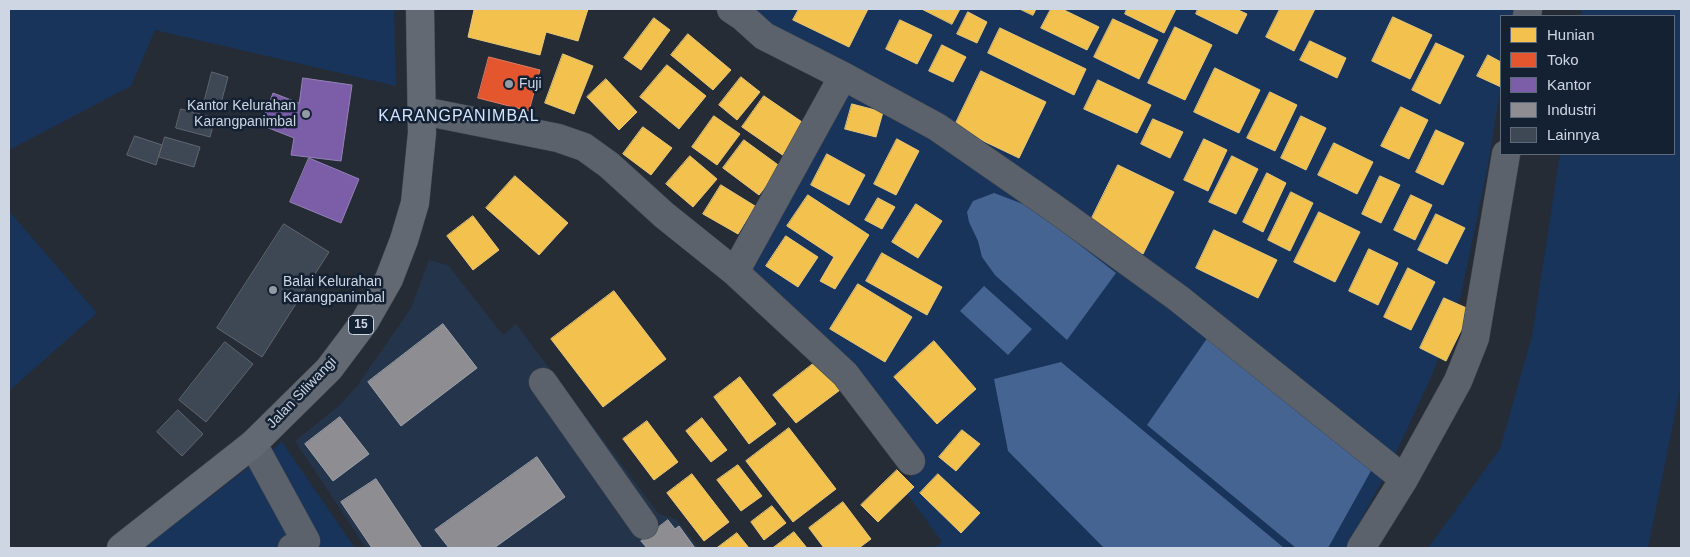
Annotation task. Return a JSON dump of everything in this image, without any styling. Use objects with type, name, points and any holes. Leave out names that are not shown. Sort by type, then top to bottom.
[{"type":"highway","name":"Jalan Siliwangi","points":[[134,544],[253,444],[329,368],[365,320],[389,279],[415,204],[423,111],[420,9]]},
{"type":"street","points":[[731,9],[764,36],[937,127],[1051,206],[1178,298],[1404,479]]},
{"type":"street","points":[[735,272],[843,76]]},
{"type":"street","points":[[423,111],[558,138],[584,147],[609,164],[664,216],[735,272],[845,374],[911,461]]},
{"type":"street","points":[[1361,548],[1404,479],[1458,381],[1475,338],[1506,155]]},
{"type":"street","points":[[543,382],[644,525]]},
{"type":"street","points":[[253,444],[306,541],[292,548]]},
{"type":"shaded area","points":[[9,9],[394,9],[396,86],[155,30],[131,86],[9,150]]},
{"type":"shaded area","points":[[747,9],[1514,9],[1513,15],[1500,15],[1500,91],[1488,165],[1461,295],[1432,375],[1389,468],[1346,548],[934,548],[942,542],[903,488],[922,460],[751,272],[860,73],[773,28]]},
{"type":"shaded area","points":[[1582,9],[1681,9],[1681,384],[1648,548],[1428,548],[1500,449],[1532,336],[1560,155],[1675,155],[1675,15],[1581,15]]},
{"type":"shaded area","points":[[994,193],[1031,207],[1116,273],[1067,340],[995,275],[982,257],[967,212],[973,201]]},
{"type":"shaded area","points":[[9,211],[97,313],[9,391]]},
{"type":"shaded area","points":[[429,260],[448,265],[503,335],[516,324],[659,514],[676,519],[699,548],[366,548],[295,441],[341,404],[357,386],[411,308]]},
{"type":"shaded area","points":[[984,286],[1032,329],[1008,355],[960,311]]},
{"type":"shaded area","points":[[1208,337],[1372,469],[1328,548],[1296,548],[1147,425]]},
{"type":"shaded area","points":[[1061,362],[1284,548],[1104,548],[1008,451],[994,379]]},
{"type":"shaded area","points":[[282,442],[355,548],[144,548],[152,541]]},
{"type":"building: Hunian","points":[[469,9],[588,9],[578,41],[546,32],[540,55],[468,37],[474,10]]},
{"type":"building: Hunian","points":[[799,9],[868,9],[849,47],[793,20]]},
{"type":"building: Hunian","points":[[922,9],[960,9],[952,24]]},
{"type":"building: Hunian","points":[[1020,9],[1036,9],[1033,15]]},
{"type":"building: Hunian","points":[[1051,9],[1062,9],[1099,27],[1087,50],[1041,28]]},
{"type":"building: Hunian","points":[[1127,9],[1176,9],[1164,33],[1125,14]]},
{"type":"building: Hunian","points":[[1198,9],[1236,9],[1247,14],[1237,34],[1196,14]]},
{"type":"building: Hunian","points":[[1280,9],[1315,9],[1294,51],[1266,37]]},
{"type":"building: Hunian","points":[[968,12],[987,22],[977,43],[957,34]]},
{"type":"building: Hunian","points":[[1393,17],[1432,35],[1410,79],[1372,61]]},
{"type":"building: Hunian","points":[[654,18],[670,30],[641,70],[624,58]]},
{"type":"building: Hunian","points":[[1113,19],[1158,40],[1139,79],[1094,57]]},
{"type":"building: Hunian","points":[[900,20],[932,35],[917,64],[886,49]]},
{"type":"building: Hunian","points":[[1175,27],[1212,45],[1185,100],[1148,83]]},
{"type":"building: Hunian","points":[[1000,28],[1086,69],[1074,95],[988,53]]},
{"type":"building: Hunian","points":[[688,34],[731,70],[713,90],[671,55]]},
{"type":"building: Hunian","points":[[1310,41],[1346,58],[1337,78],[1300,60]]},
{"type":"building: Hunian","points":[[1436,43],[1464,56],[1440,104],[1412,90]]},
{"type":"building: Hunian","points":[[942,45],[966,57],[953,82],[929,71]]},
{"type":"building: Hunian","points":[[563,54],[593,66],[574,114],[545,103]]},
{"type":"building: Hunian","points":[[1488,55],[1500,61],[1500,87],[1477,76]]},
{"type":"building: Hunian","points":[[667,65],[706,96],[679,129],[640,97]]},
{"type":"building: Hunian","points":[[1215,68],[1260,90],[1239,133],[1194,112]]},
{"type":"building: Hunian","points":[[981,71],[1046,102],[1019,158],[954,127]]},
{"type":"building: Hunian","points":[[741,77],[760,92],[737,120],[719,105]]},
{"type":"building: Hunian","points":[[606,79],[637,112],[619,130],[587,97]]},
{"type":"building: Hunian","points":[[1098,80],[1151,105],[1137,133],[1084,109]]},
{"type":"building: Hunian","points":[[1270,92],[1297,105],[1275,151],[1247,138]]},
{"type":"building: Hunian","points":[[764,96],[805,124],[784,156],[742,127]]},
{"type":"building: Hunian","points":[[852,104],[883,112],[876,137],[845,129]]},
{"type":"building: Hunian","points":[[1401,107],[1428,120],[1409,159],[1381,146]]},
{"type":"building: Hunian","points":[[714,116],[740,134],[717,165],[692,147]]},
{"type":"building: Hunian","points":[[1301,116],[1326,128],[1306,170],[1281,158]]},
{"type":"building: Hunian","points":[[1153,119],[1183,132],[1170,158],[1141,144]]},
{"type":"building: Hunian","points":[[643,127],[672,148],[651,175],[623,154]]},
{"type":"building: Hunian","points":[[1436,130],[1464,143],[1443,185],[1416,172]]},
{"type":"building: Hunian","points":[[897,139],[919,151],[896,195],[874,184]]},
{"type":"building: Hunian","points":[[1204,139],[1227,150],[1208,191],[1184,180]]},
{"type":"building: Hunian","points":[[744,140],[781,167],[759,195],[723,168]]},
{"type":"building: Hunian","points":[[1334,143],[1373,162],[1357,194],[1318,175]]},
{"type":"building: Hunian","points":[[827,154],[865,175],[849,205],[811,185]]},
{"type":"building: Hunian","points":[[690,156],[717,179],[693,207],[666,184]]},
{"type":"building: Hunian","points":[[1232,156],[1258,169],[1236,214],[1209,202]]},
{"type":"building: Hunian","points":[[1118,165],[1174,192],[1143,254],[1087,228]]},
{"type":"building: Hunian","points":[[1267,173],[1286,183],[1263,232],[1243,222]]},
{"type":"building: Hunian","points":[[515,176],[568,223],[539,255],[486,208]]},
{"type":"building: Hunian","points":[[1380,176],[1400,185],[1381,223],[1362,214]]},
{"type":"building: Hunian","points":[[721,185],[755,206],[738,234],[703,214]]},
{"type":"building: Hunian","points":[[1291,192],[1313,203],[1290,251],[1268,240]]},
{"type":"building: Hunian","points":[[808,195],[869,235],[835,289],[820,281],[834,257],[787,226]]},
{"type":"building: Hunian","points":[[1411,195],[1432,205],[1415,240],[1394,230]]},
{"type":"building: Hunian","points":[[878,198],[895,207],[882,229],[865,220]]},
{"type":"building: Hunian","points":[[916,204],[942,221],[918,258],[892,242]]},
{"type":"building: Hunian","points":[[1319,212],[1360,232],[1335,282],[1294,262]]},
{"type":"building: Hunian","points":[[1436,214],[1465,228],[1447,264],[1418,250]]},
{"type":"building: Hunian","points":[[473,216],[499,250],[473,270],[447,236]]},
{"type":"building: Hunian","points":[[1214,230],[1277,260],[1258,298],[1196,268]]},
{"type":"building: Hunian","points":[[786,236],[818,257],[798,287],[766,266]]},
{"type":"building: Hunian","points":[[1369,249],[1398,263],[1378,305],[1349,291]]},
{"type":"building: Hunian","points":[[882,253],[942,287],[927,315],[866,281]]},
{"type":"building: Hunian","points":[[1408,268],[1435,282],[1411,330],[1384,317]]},
{"type":"building: Hunian","points":[[858,284],[912,317],[885,362],[830,329]]},
{"type":"building: Hunian","points":[[614,291],[666,359],[603,407],[551,339]]},
{"type":"building: Hunian","points":[[1444,298],[1471,310],[1446,361],[1420,348]]},
{"type":"building: Hunian","points":[[934,341],[976,389],[937,424],[894,377]]},
{"type":"building: Hunian","points":[[822,357],[844,387],[796,423],[773,395]]},
{"type":"building: Hunian","points":[[740,377],[776,424],[749,444],[714,397]]},
{"type":"building: Hunian","points":[[702,418],[727,450],[711,462],[686,431]]},
{"type":"building: Hunian","points":[[647,421],[678,462],[654,480],[623,439]]},
{"type":"building: Hunian","points":[[789,428],[836,489],[793,522],[746,461]]},
{"type":"building: Hunian","points":[[962,430],[980,444],[956,471],[939,457]]},
{"type":"building: Hunian","points":[[738,465],[762,496],[741,511],[717,480]]},
{"type":"building: Hunian","points":[[897,470],[914,487],[878,522],[861,505]]},
{"type":"building: Hunian","points":[[692,474],[729,522],[704,541],[667,493]]},
{"type":"building: Hunian","points":[[938,474],[980,513],[961,533],[920,493]]},
{"type":"building: Hunian","points":[[843,502],[871,539],[859,548],[824,548],[809,528]]},
{"type":"building: Hunian","points":[[772,506],[786,523],[764,540],[751,522]]},
{"type":"building: Hunian","points":[[794,532],[807,548],[773,548]]},
{"type":"building: Hunian","points":[[737,533],[749,548],[717,548]]},
{"type":"building: Toko","name":"Fuji","points":[[489,57],[540,70],[529,111],[478,98]]},
{"type":"building: Kantor","name":"Kantor Kelurahan Karangpanimbal","points":[[303,78],[352,85],[341,161],[291,155],[294,138],[261,125],[273,93],[299,103]]},
{"type":"building: Kantor","points":[[309,158],[359,179],[341,223],[290,202]]},
{"type":"building: Industri","points":[[443,324],[477,368],[401,426],[368,382]]},
{"type":"building: Industri","points":[[340,417],[369,454],[333,481],[305,444]]},
{"type":"building: Industri","points":[[537,457],[565,497],[494,548],[449,548],[435,530]]},
{"type":"building: Industri","points":[[376,479],[422,548],[372,548],[341,502]]},
{"type":"building: Industri","points":[[668,520],[675,529],[679,526],[695,548],[647,548],[641,541]]},
{"type":"building: Lainnya","points":[[212,72],[228,77],[220,107],[204,103]]},
{"type":"building: Lainnya","points":[[181,109],[215,118],[210,137],[176,128]]},
{"type":"building: Lainnya","points":[[135,136],[162,145],[156,165],[127,155]]},
{"type":"building: Lainnya","points":[[165,137],[200,147],[194,167],[159,157]]},
{"type":"building: Lainnya","name":"Balai Kelurahan Karangpanimbal","points":[[284,224],[329,252],[262,357],[217,328]]},
{"type":"building: Lainnya","points":[[225,342],[253,364],[206,422],[179,400]]},
{"type":"building: Lainnya","points":[[178,410],[203,434],[182,456],[157,432]]},
{"type":"place","name":"Fuji","points":[[509,84]]},
{"type":"place","name":"Kantor Kelurahan Karangpanimbal","points":[[306,114]]},
{"type":"place","name":"Balai Kelurahan Karangpanimbal","points":[[273,290]]},
{"type":"district","name":"KARANGPANIMBAL","points":[[459,117]]}]
